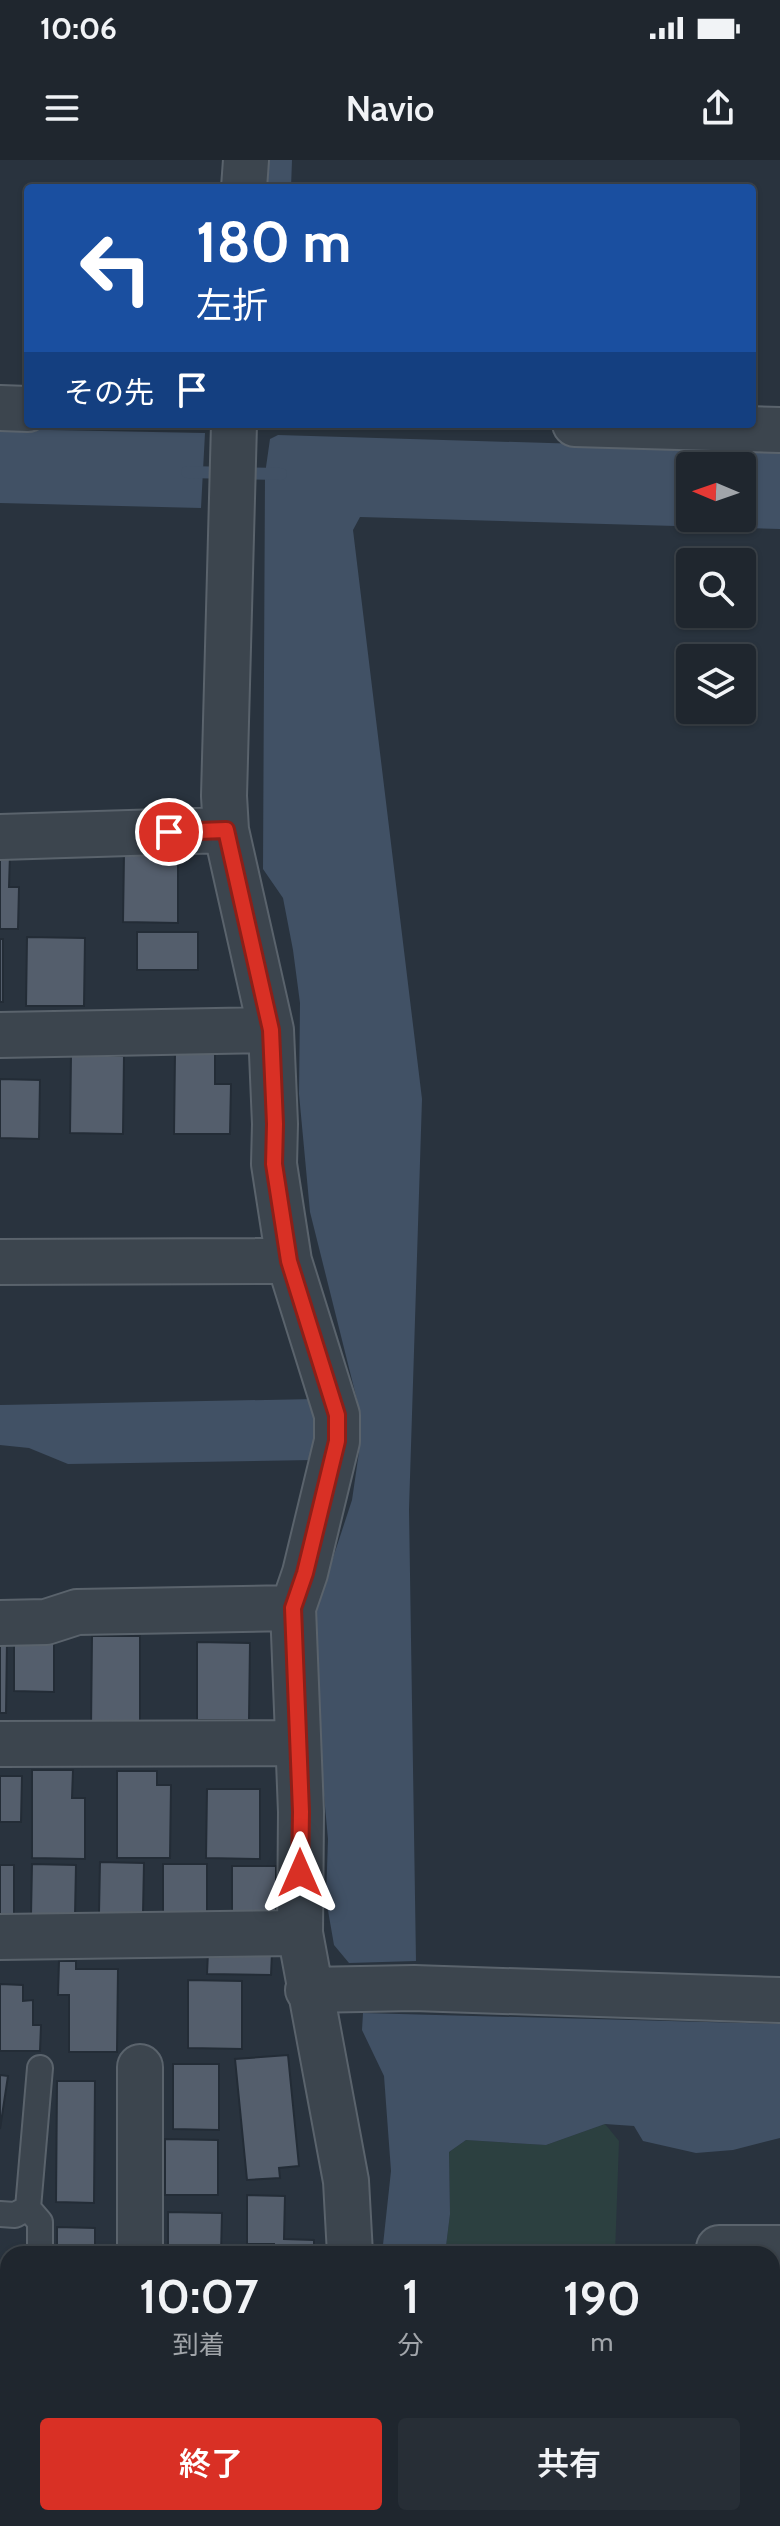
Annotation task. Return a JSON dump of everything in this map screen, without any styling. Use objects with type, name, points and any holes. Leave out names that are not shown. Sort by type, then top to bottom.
[{"type":"street","points":[[244,184],[246,160]]},
{"type":"street","points":[[0,408],[24,409]]},
{"type":"street","points":[[712,428],[780,430]]},
{"type":"street","points":[[233,457],[224,796],[226,830],[271,1030],[274,1164],[289,1261],[337,1428],[305,1573],[293,1608],[301,1812],[300,1933],[308,1990],[346,2181],[350,2246]]},
{"type":"street","points":[[0,837],[226,830]]},
{"type":"street","points":[[0,1035],[271,1030]]},
{"type":"street","points":[[0,1262],[289,1261]]},
{"type":"street","points":[[0,1623],[46,1622],[77,1612],[293,1608]]},
{"type":"street","points":[[0,1744],[297,1743]]},
{"type":"street","points":[[0,1937],[300,1933]]},
{"type":"street","points":[[308,1990],[397,1989],[780,2000]]},
{"type":"street","points":[[140,2067],[140,2246]]},
{"type":"lane","points":[[40,2068],[28,2208],[40,2222],[40,2246]]},
{"type":"lane","points":[[0,2214],[15,2215],[28,2208]]},
{"type":"green space","points":[[605,2124],[619,2141],[615,2246],[446,2246],[450,2214],[449,2152],[466,2140],[546,2145]]},
{"type":"water","points":[[267,160],[292,160],[291,184],[265,184]]},
{"type":"water","points":[[0,429],[205,433],[201,508],[0,503]]},
{"type":"water","points":[[278,435],[780,450],[780,529],[756,528],[756,452],[676,452],[676,526],[360,517],[353,530],[422,1099],[409,1509],[416,1961],[349,1963],[334,1945],[326,1899],[328,1839],[309,1631],[352,1500],[359,1452],[358,1404],[310,1212],[299,1094],[300,1003],[293,950],[283,898],[263,869],[265,474],[270,439]]},
{"type":"water","points":[[315,1399],[313,1460],[68,1464],[29,1448],[0,1445],[0,1405]]},
{"type":"water","points":[[363,2013],[780,2024],[780,2138],[733,2150],[696,2153],[643,2141],[634,2126],[605,2124],[546,2145],[466,2140],[449,2152],[450,2214],[446,2246],[383,2246],[391,2171],[384,2076],[362,2030]]},
{"type":"building","points":[[124,853],[178,853],[178,923],[123,922]]},
{"type":"building","points":[[0,854],[10,854],[9,887],[19,887],[18,929],[0,929]]},
{"type":"building","points":[[137,932],[198,932],[198,970],[137,970]]},
{"type":"building","points":[[27,937],[85,938],[84,1006],[26,1006]]},
{"type":"building","points":[[0,939],[3,939],[3,1002],[0,1002]]},
{"type":"building","points":[[175,1053],[215,1053],[215,1084],[231,1084],[230,1134],[174,1134]]},
{"type":"building","points":[[71,1055],[124,1056],[123,1134],[70,1133]]},
{"type":"building","points":[[0,1079],[40,1080],[39,1139],[0,1138]]},
{"type":"building","points":[[92,1636],[140,1636],[140,1729],[91,1728]]},
{"type":"building","points":[[0,1640],[7,1640],[6,1713],[0,1713]]},
{"type":"building","points":[[14,1640],[54,1641],[54,1692],[14,1691]]},
{"type":"building","points":[[197,1642],[250,1643],[249,1720],[197,1720]]},
{"type":"building","points":[[32,1770],[73,1770],[72,1798],[85,1798],[85,1859],[32,1858]]},
{"type":"building","points":[[117,1771],[157,1771],[157,1785],[171,1785],[170,1858],[117,1858]]},
{"type":"building","points":[[0,1776],[22,1776],[21,1822],[0,1822]]},
{"type":"building","points":[[207,1789],[260,1789],[260,1859],[206,1858]]},
{"type":"building","points":[[100,1862],[144,1863],[143,1914],[99,1913]]},
{"type":"building","points":[[32,1864],[76,1865],[75,1916],[31,1915]]},
{"type":"building","points":[[163,1864],[207,1864],[207,1915],[163,1915]]},
{"type":"building","points":[[0,1865],[14,1865],[14,1916],[0,1916]]},
{"type":"building","points":[[232,1866],[276,1866],[276,1917],[232,1917]]},
{"type":"building","points":[[208,1952],[272,1952],[271,1975],[207,1974]]},
{"type":"building","points":[[59,1961],[76,1961],[76,1969],[118,1969],[117,2052],[69,2052],[69,1995],[58,1995]]},
{"type":"building","points":[[188,1980],[242,1981],[242,2049],[188,2048]]},
{"type":"building","points":[[0,1984],[23,1985],[23,2001],[33,2000],[33,2025],[41,2025],[40,2051],[0,2051]]},
{"type":"building","points":[[288,2055],[299,2166],[279,2168],[280,2178],[247,2180],[235,2059]]},
{"type":"building","points":[[173,2064],[219,2064],[219,2130],[173,2129]]},
{"type":"building","points":[[0,2075],[8,2076],[0,2129]]},
{"type":"building","points":[[57,2081],[95,2081],[94,2203],[56,2202]]},
{"type":"building","points":[[165,2139],[218,2140],[218,2195],[165,2195]]},
{"type":"building","points":[[247,2195],[285,2196],[284,2239],[314,2240],[314,2246],[247,2244]]},
{"type":"building","points":[[168,2212],[222,2213],[221,2246],[168,2246]]},
{"type":"building","points":[[57,2227],[95,2228],[95,2246],[57,2246]]},
{"type":"waterway","points":[[187,472],[281,474]]},
{"type":"route","points":[[169,832],[226,830],[271,1030],[274,1164],[289,1261],[337,1415],[337,1441],[305,1573],[293,1608],[301,1812],[300,1873]]}]
